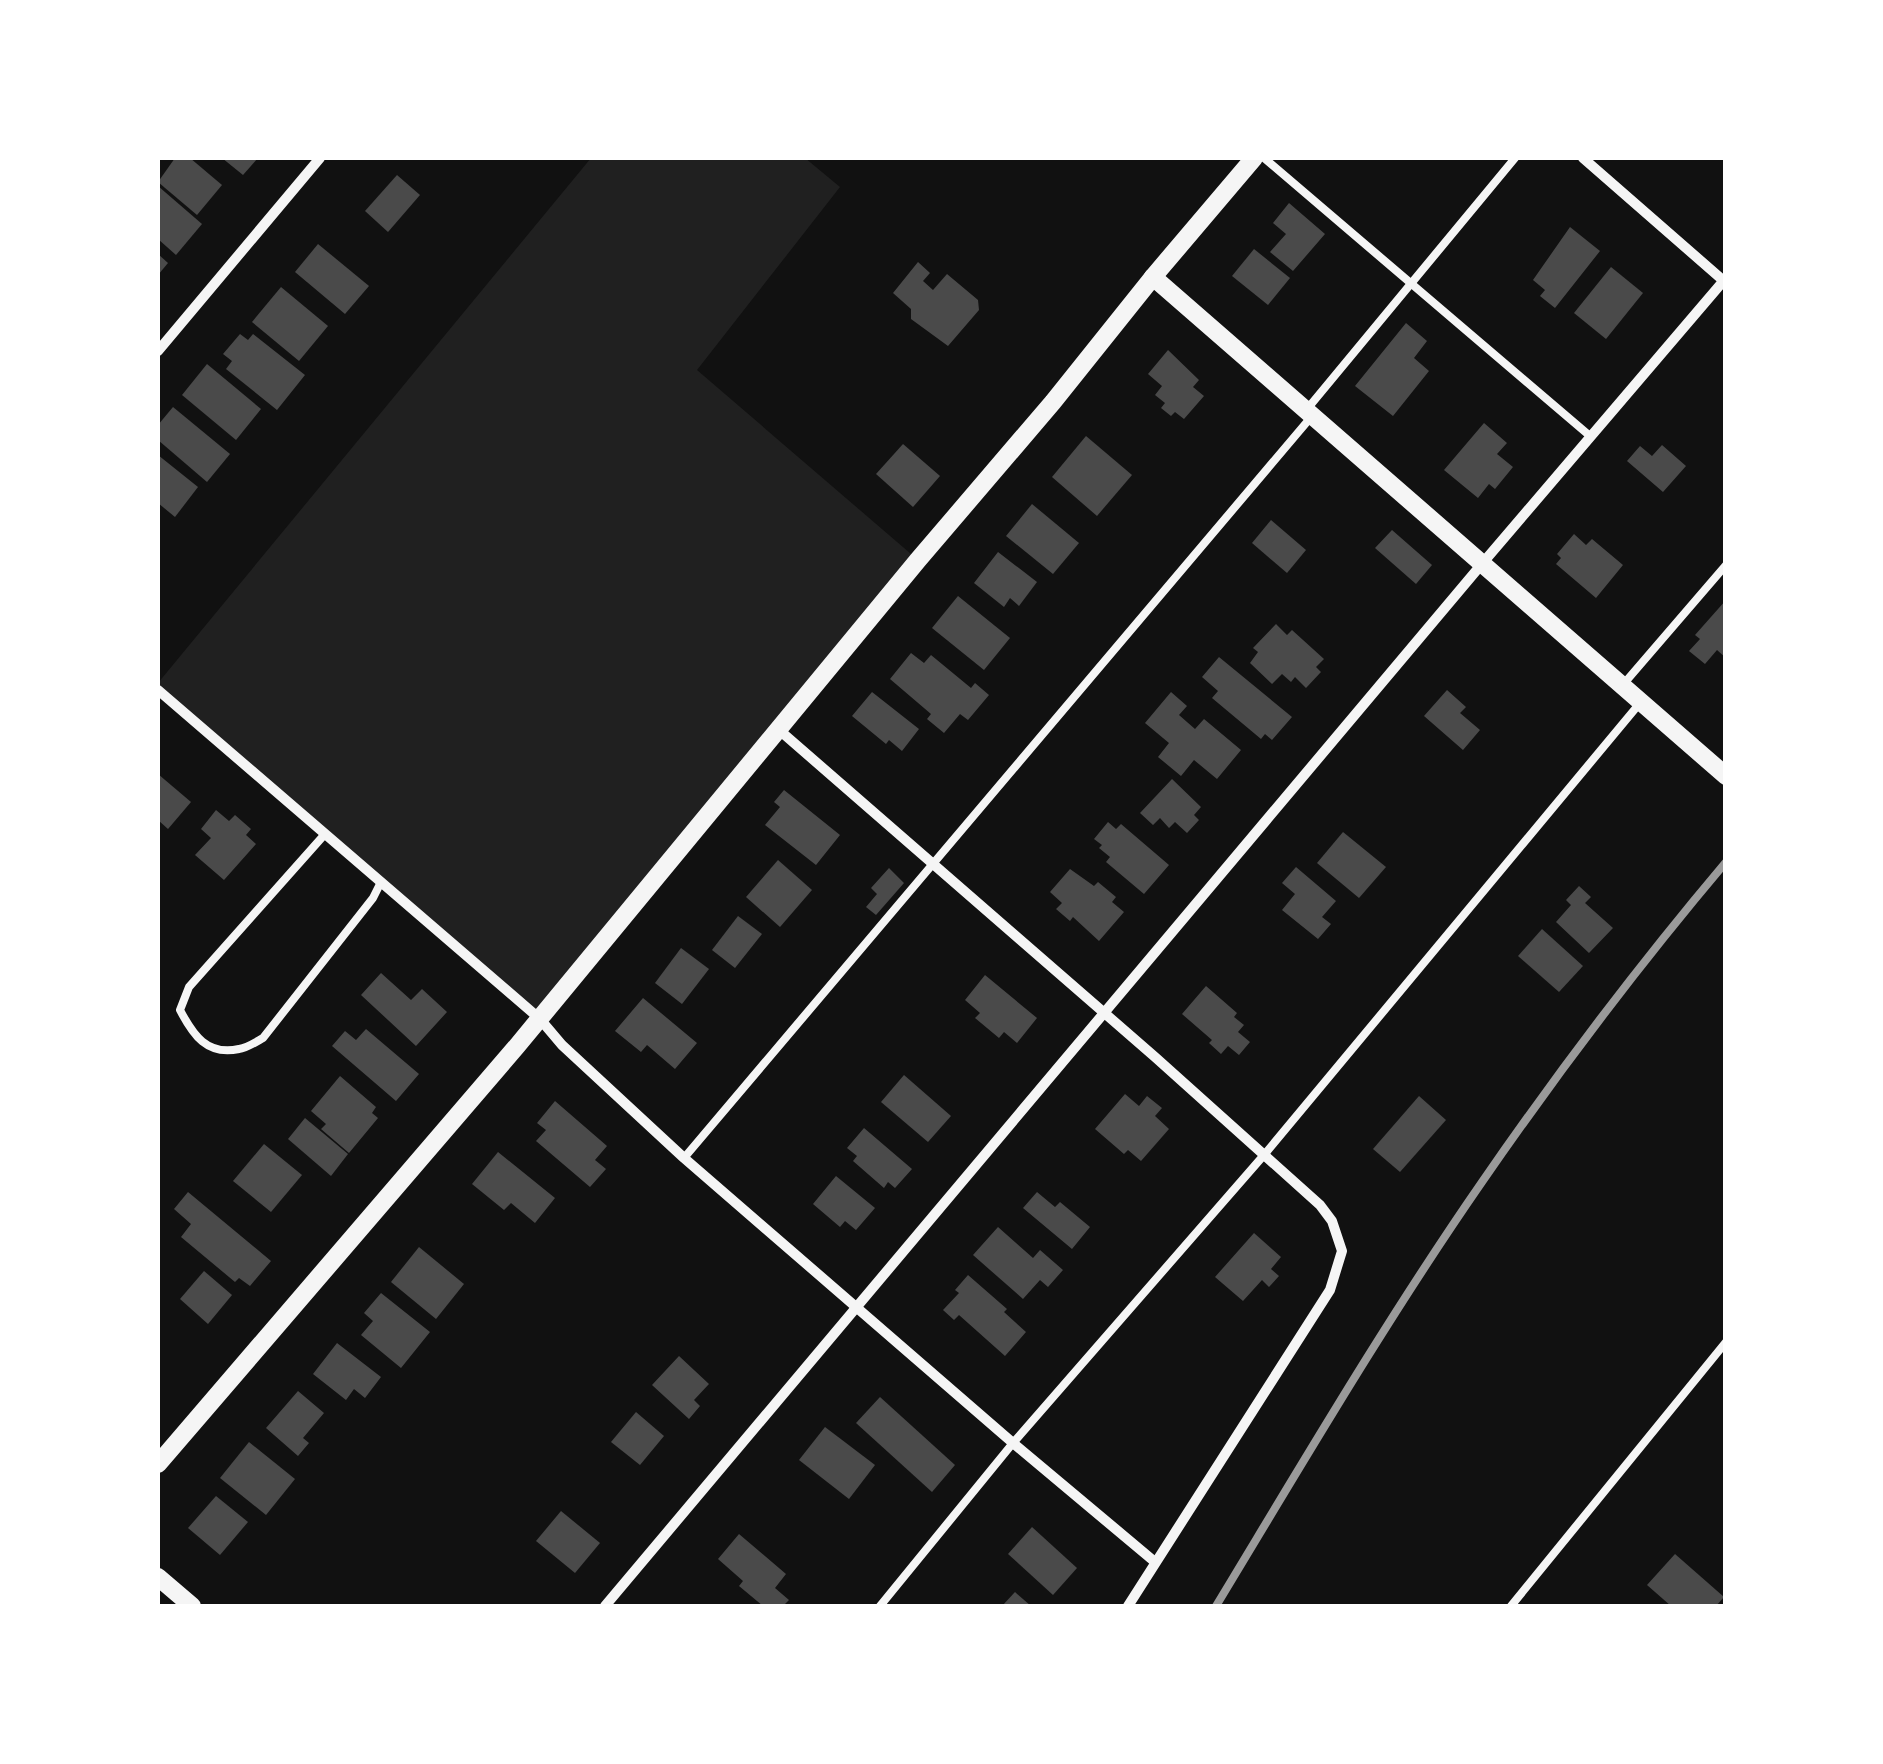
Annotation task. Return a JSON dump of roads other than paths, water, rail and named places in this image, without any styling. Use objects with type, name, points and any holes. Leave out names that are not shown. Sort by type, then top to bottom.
[{"type":"street","points":[[158,351],[320,158]]},
{"type":"street","points":[[158,1464],[540,1019],[1254,158]]},
{"type":"street","points":[[606,1606],[1725,280],[1582,158]]},
{"type":"street","points":[[1153,277],[1726,776]]},
{"type":"street","points":[[158,690],[540,1019],[684,1158],[1155,1562]]},
{"type":"street","points":[[778,729],[1264,1154],[1320,1204],[1332,1221],[1342,1251],[1330,1290],[1128,1606]]},
{"type":"street","points":[[158,1577],[192,1606]]},
{"type":"lane","points":[[1264,158],[1590,436]]},
{"type":"lane","points":[[684,1158],[1309,414],[1516,158]]},
{"type":"lane","points":[[1622,687],[1726,565]]},
{"type":"lane","points":[[880,1606],[1640,703]]},
{"type":"lane","points":[[325,834],[189,987],[180,1010],[191,1032],[209,1048],[238,1050],[263,1038],[381,882]]},
{"type":"lane","points":[[1511,1606],[1726,1342]]},
{"type":"railway","points":[[1216,1606],[1379,1339],[1482,1182],[1600,1019],[1726,862]]}]
